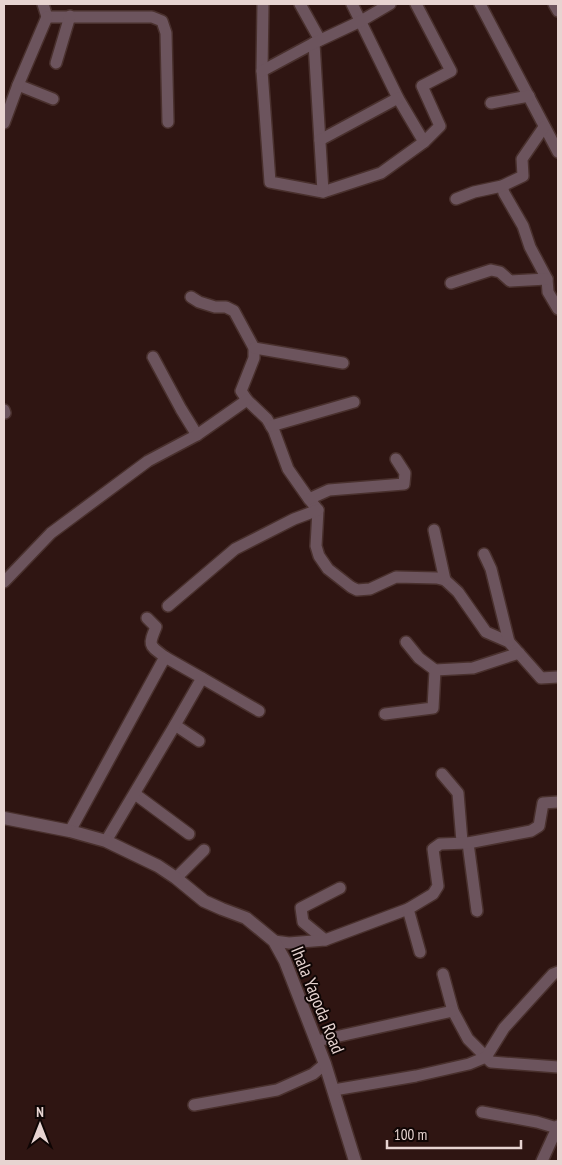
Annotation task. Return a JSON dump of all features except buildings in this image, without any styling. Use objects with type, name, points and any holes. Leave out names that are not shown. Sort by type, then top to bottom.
[{"type":"street","points":[[4,123],[47,17],[43,4]]},
{"type":"street","points":[[263,4],[262,71],[270,182],[323,192],[381,174],[424,142],[440,126],[422,86],[451,71],[416,4]]},
{"type":"street","points":[[300,4],[317,41],[323,192]]},
{"type":"street","points":[[352,4],[398,98],[424,142]]},
{"type":"street","points":[[262,71],[317,41],[361,21],[390,4]]},
{"type":"street","points":[[480,4],[558,152]]},
{"type":"street","points":[[554,4],[558,11]]},
{"type":"street","points":[[56,63],[70,16]]},
{"type":"street","points":[[47,17],[152,17],[162,21],[166,33],[168,122]]},
{"type":"street","points":[[18,85],[53,99]]},
{"type":"street","points":[[491,103],[530,96]]},
{"type":"street","points":[[320,140],[398,98]]},
{"type":"street","points":[[456,199],[474,192],[502,186],[523,176],[522,159],[544,126]]},
{"type":"street","points":[[502,186],[523,226],[530,247],[547,280],[548,292],[558,309]]},
{"type":"street","points":[[451,282],[490,270],[500,272],[510,281],[547,280]]},
{"type":"street","points":[[191,297],[214,307],[226,307],[234,311],[254,348],[254,358],[241,392],[267,419],[288,469],[318,510],[316,546],[319,556],[328,569],[351,588],[357,590],[370,589],[396,577],[437,578],[445,580],[458,592],[486,632],[509,642],[541,678],[558,677]]},
{"type":"street","points":[[254,348],[286,355],[343,363]]},
{"type":"street","points":[[153,357],[197,435]]},
{"type":"street","points":[[4,582],[50,533],[148,461],[197,435],[247,400]]},
{"type":"street","points":[[271,426],[354,402]]},
{"type":"street","points":[[309,499],[329,490],[404,484],[405,473],[396,459]]},
{"type":"street","points":[[168,606],[235,549],[294,519],[318,510]]},
{"type":"street","points":[[434,530],[445,580]]},
{"type":"street","points":[[484,554],[491,569],[509,642]]},
{"type":"street","points":[[147,618],[156,627],[150,641],[152,647],[259,711]]},
{"type":"street","points":[[406,642],[420,658],[435,670],[473,668],[519,653]]},
{"type":"street","points":[[70,831],[165,656]]},
{"type":"street","points":[[385,714],[433,708],[435,670]]},
{"type":"street","points":[[106,841],[202,678]]},
{"type":"street","points":[[175,726],[199,741]]},
{"type":"street","points":[[442,774],[458,793],[477,911]]},
{"type":"street","points":[[135,794],[189,834]]},
{"type":"street","points":[[274,941],[289,943],[325,940],[408,908],[433,894],[438,886],[433,849],[440,844],[465,842],[531,831],[539,826],[543,803],[558,802]]},
{"type":"street","name":"Ihala Yagoda Road","points":[[4,818],[70,831],[106,841],[158,866],[204,901],[246,918],[274,941],[286,962],[325,1064],[355,1161]]},
{"type":"street","points":[[176,878],[204,850]]},
{"type":"street","points":[[325,940],[303,922],[301,908],[340,888]]},
{"type":"street","points":[[408,908],[420,952]]},
{"type":"street","points":[[334,1090],[416,1076],[469,1064],[486,1057],[504,1028],[553,974],[558,972]]},
{"type":"street","points":[[443,974],[453,1011],[468,1039],[491,1062],[558,1067]]},
{"type":"street","points":[[316,1041],[453,1011]]},
{"type":"street","points":[[194,1105],[277,1090],[313,1074],[325,1064]]},
{"type":"street","points":[[482,1112],[557,1127],[542,1161]]}]
